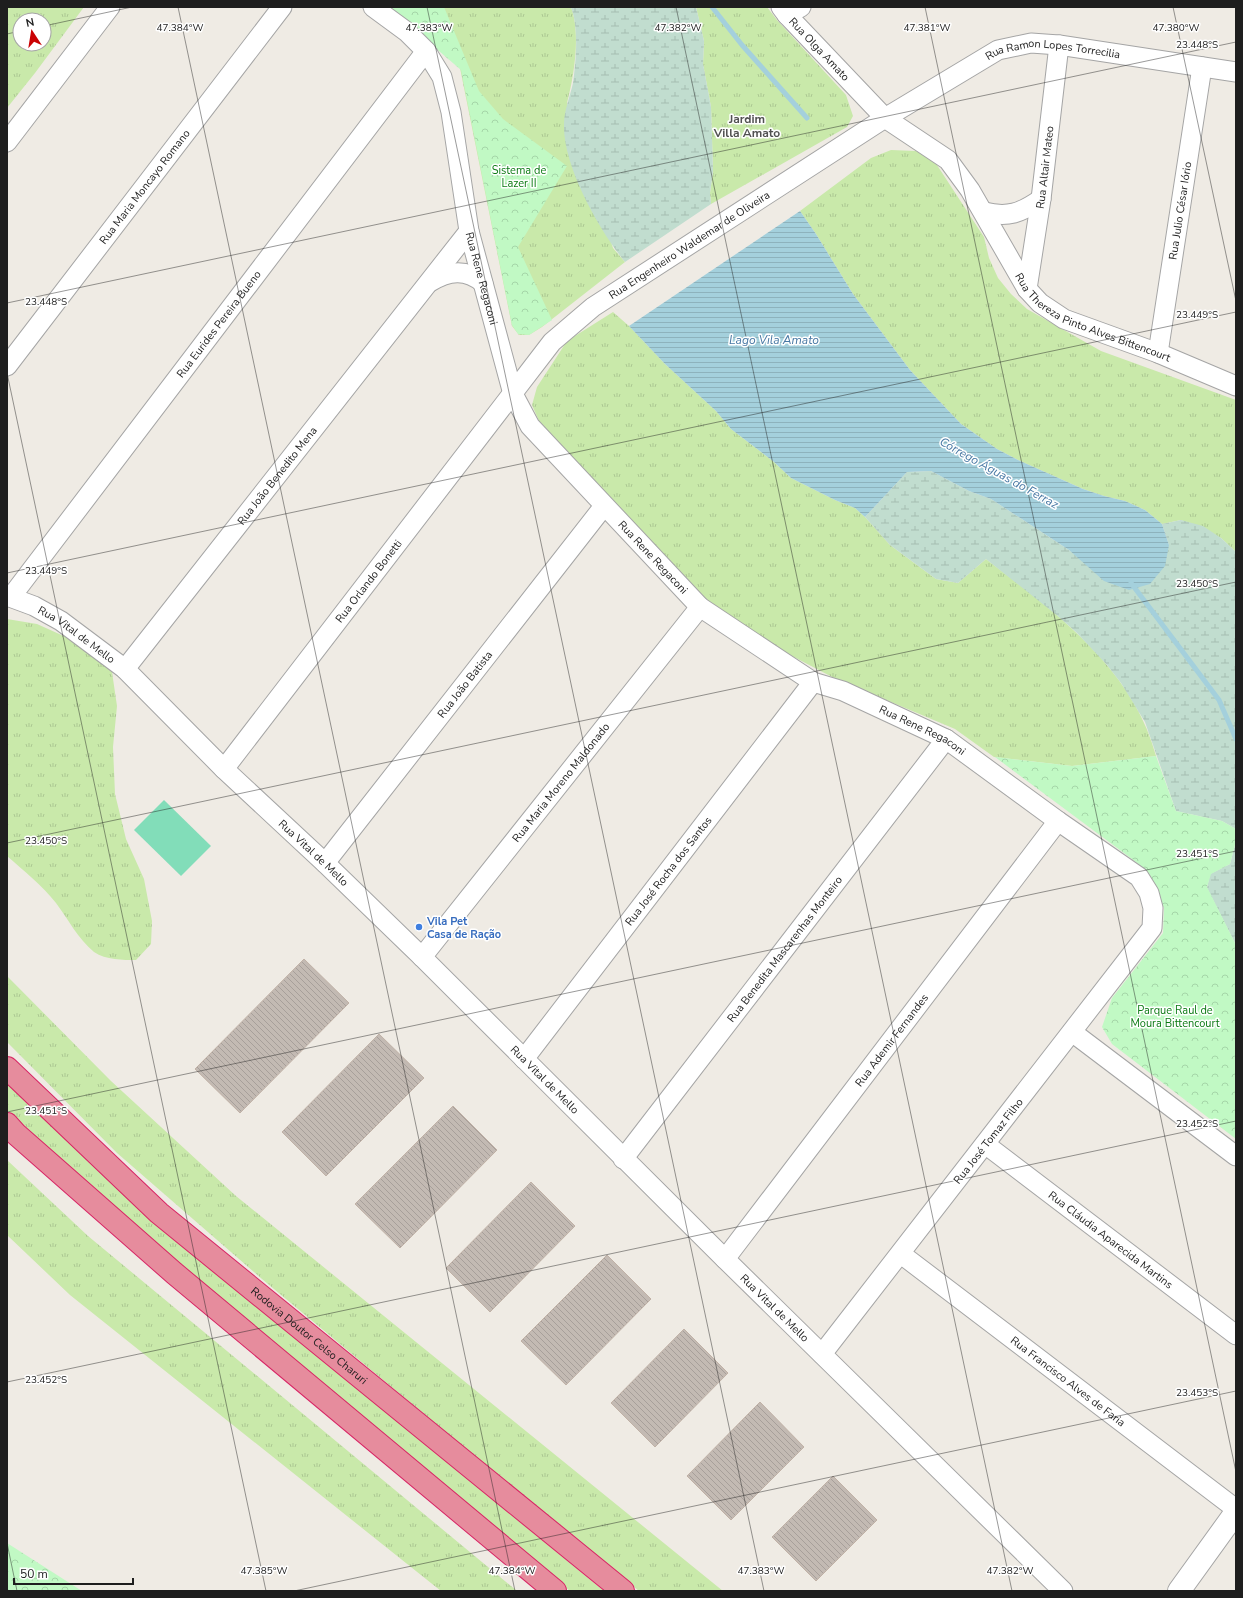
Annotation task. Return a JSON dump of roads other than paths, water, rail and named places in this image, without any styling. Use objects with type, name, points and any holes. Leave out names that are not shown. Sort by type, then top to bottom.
[{"type":"highway","name":"Rodovia Doutor Celso Charuri","points":[[7,1068],[159,1213],[622,1591]]},
{"type":"highway","points":[[7,1124],[16,1134],[174,1273],[555,1591]]},
{"type":"street","points":[[7,142],[110,7]]},
{"type":"street","name":"Rua Maria Moncayo Romano","points":[[7,366],[282,7]]},
{"type":"street","name":"Rua Rene Regaconi","points":[[373,7],[407,32],[426,51],[442,77],[451,112],[469,232],[513,394],[530,426],[700,607],[813,682],[843,691],[946,739],[1058,821],[1139,877],[1149,893],[1153,908],[1152,928]]},
{"type":"street","name":"Rua Olga Amato","points":[[790,10],[859,90],[886,118]]},
{"type":"street","name":"Rua Ramon Lopes Torrecilia","points":[[886,118],[998,50],[1031,43],[1059,45],[1236,72]]},
{"type":"street","name":"Rua Altair Mateo","points":[[1027,289],[1041,199],[1059,45]]},
{"type":"street","name":"Rua Eurides Pereira Bueno","points":[[9,596],[426,51]]},
{"type":"street","name":"Rua Julio César Iório","points":[[1158,353],[1202,67]]},
{"type":"street","name":"Rua Olga Amato","points":[[858,136],[865,118],[859,90]]},
{"type":"street","name":"Rua Engenheiro Waldemar de Oliveira","points":[[513,394],[552,342],[593,307],[886,118]]},
{"type":"street","name":"Rua Thereza Pinto Alves Bittencourt","points":[[886,118],[948,160],[984,212],[1027,289],[1040,303],[1064,319],[1158,353],[1236,386]]},
{"type":"street","points":[[984,212],[998,215],[1014,213],[1026,210],[1041,199]]},
{"type":"street","name":"Rua João Benedito Mena","points":[[125,668],[469,232]]},
{"type":"street","name":"Rua João Benedito Mena","points":[[429,283],[440,275],[455,272],[469,274],[483,282]]},
{"type":"street","name":"Rua Orlando Bonetti","points":[[224,769],[513,394]]},
{"type":"street","name":"Rua João Batista","points":[[325,863],[604,506]]},
{"type":"street","name":"Rua Vital de Mello","points":[[9,596],[34,606],[61,621],[125,668],[224,769],[325,863],[422,957],[725,1259],[1063,1591]]},
{"type":"street","name":"Rua Maria Moreno Maldonado","points":[[422,957],[700,607]]},
{"type":"street","name":"Rua José Rocha dos Santos","points":[[524,1059],[813,682]]},
{"type":"street","name":"Rua Benedita Mascarenhas Monteiro","points":[[624,1159],[946,739]]},
{"type":"street","name":"Rua Ademir Fernandes","points":[[725,1259],[1058,821]]},
{"type":"street","name":"Rua José Tomaz Filho","points":[[822,1354],[901,1254],[1152,928]]},
{"type":"street","points":[[1072,1032],[1236,1156]]},
{"type":"street","name":"Rua Cláudia Aparecida Martins","points":[[985,1144],[1236,1335]]},
{"type":"street","name":"Rua Francisco Alves de Faria","points":[[901,1254],[1236,1509]]},
{"type":"street","points":[[1179,1591],[1236,1512]]},
{"type":"water","name":"Lago Vila Amato","points":[[800,211],[853,294],[910,370],[961,424],[997,449],[1018,460],[1083,489],[1125,501],[1145,510],[1162,524],[1169,545],[1165,566],[1150,584],[1129,590],[1104,581],[1069,550],[991,499],[969,491],[931,471],[907,472],[865,517],[855,508],[835,500],[791,478],[774,462],[731,429],[716,411],[665,364],[629,326]]},
{"type":"waterway","name":"Córrego Águas do Ferraz","points":[[712,7],[742,45],[807,118]]},
{"type":"waterway","name":"Córrego Águas do Ferraz","points":[[1131,583],[1219,700],[1236,739]]},
{"type":"place","name":"Vila Pet Casa de Ração","points":[[419,927]]},
{"type":"district","name":"Jardim Villa Amato","points":[[747,126]]},
{"type":"park label","name":"Sistema de Lazer II","points":[[519,176]]},
{"type":"park label","name":"Parque Raul de Moura Bittencourt","points":[[1175,1016]]}]
